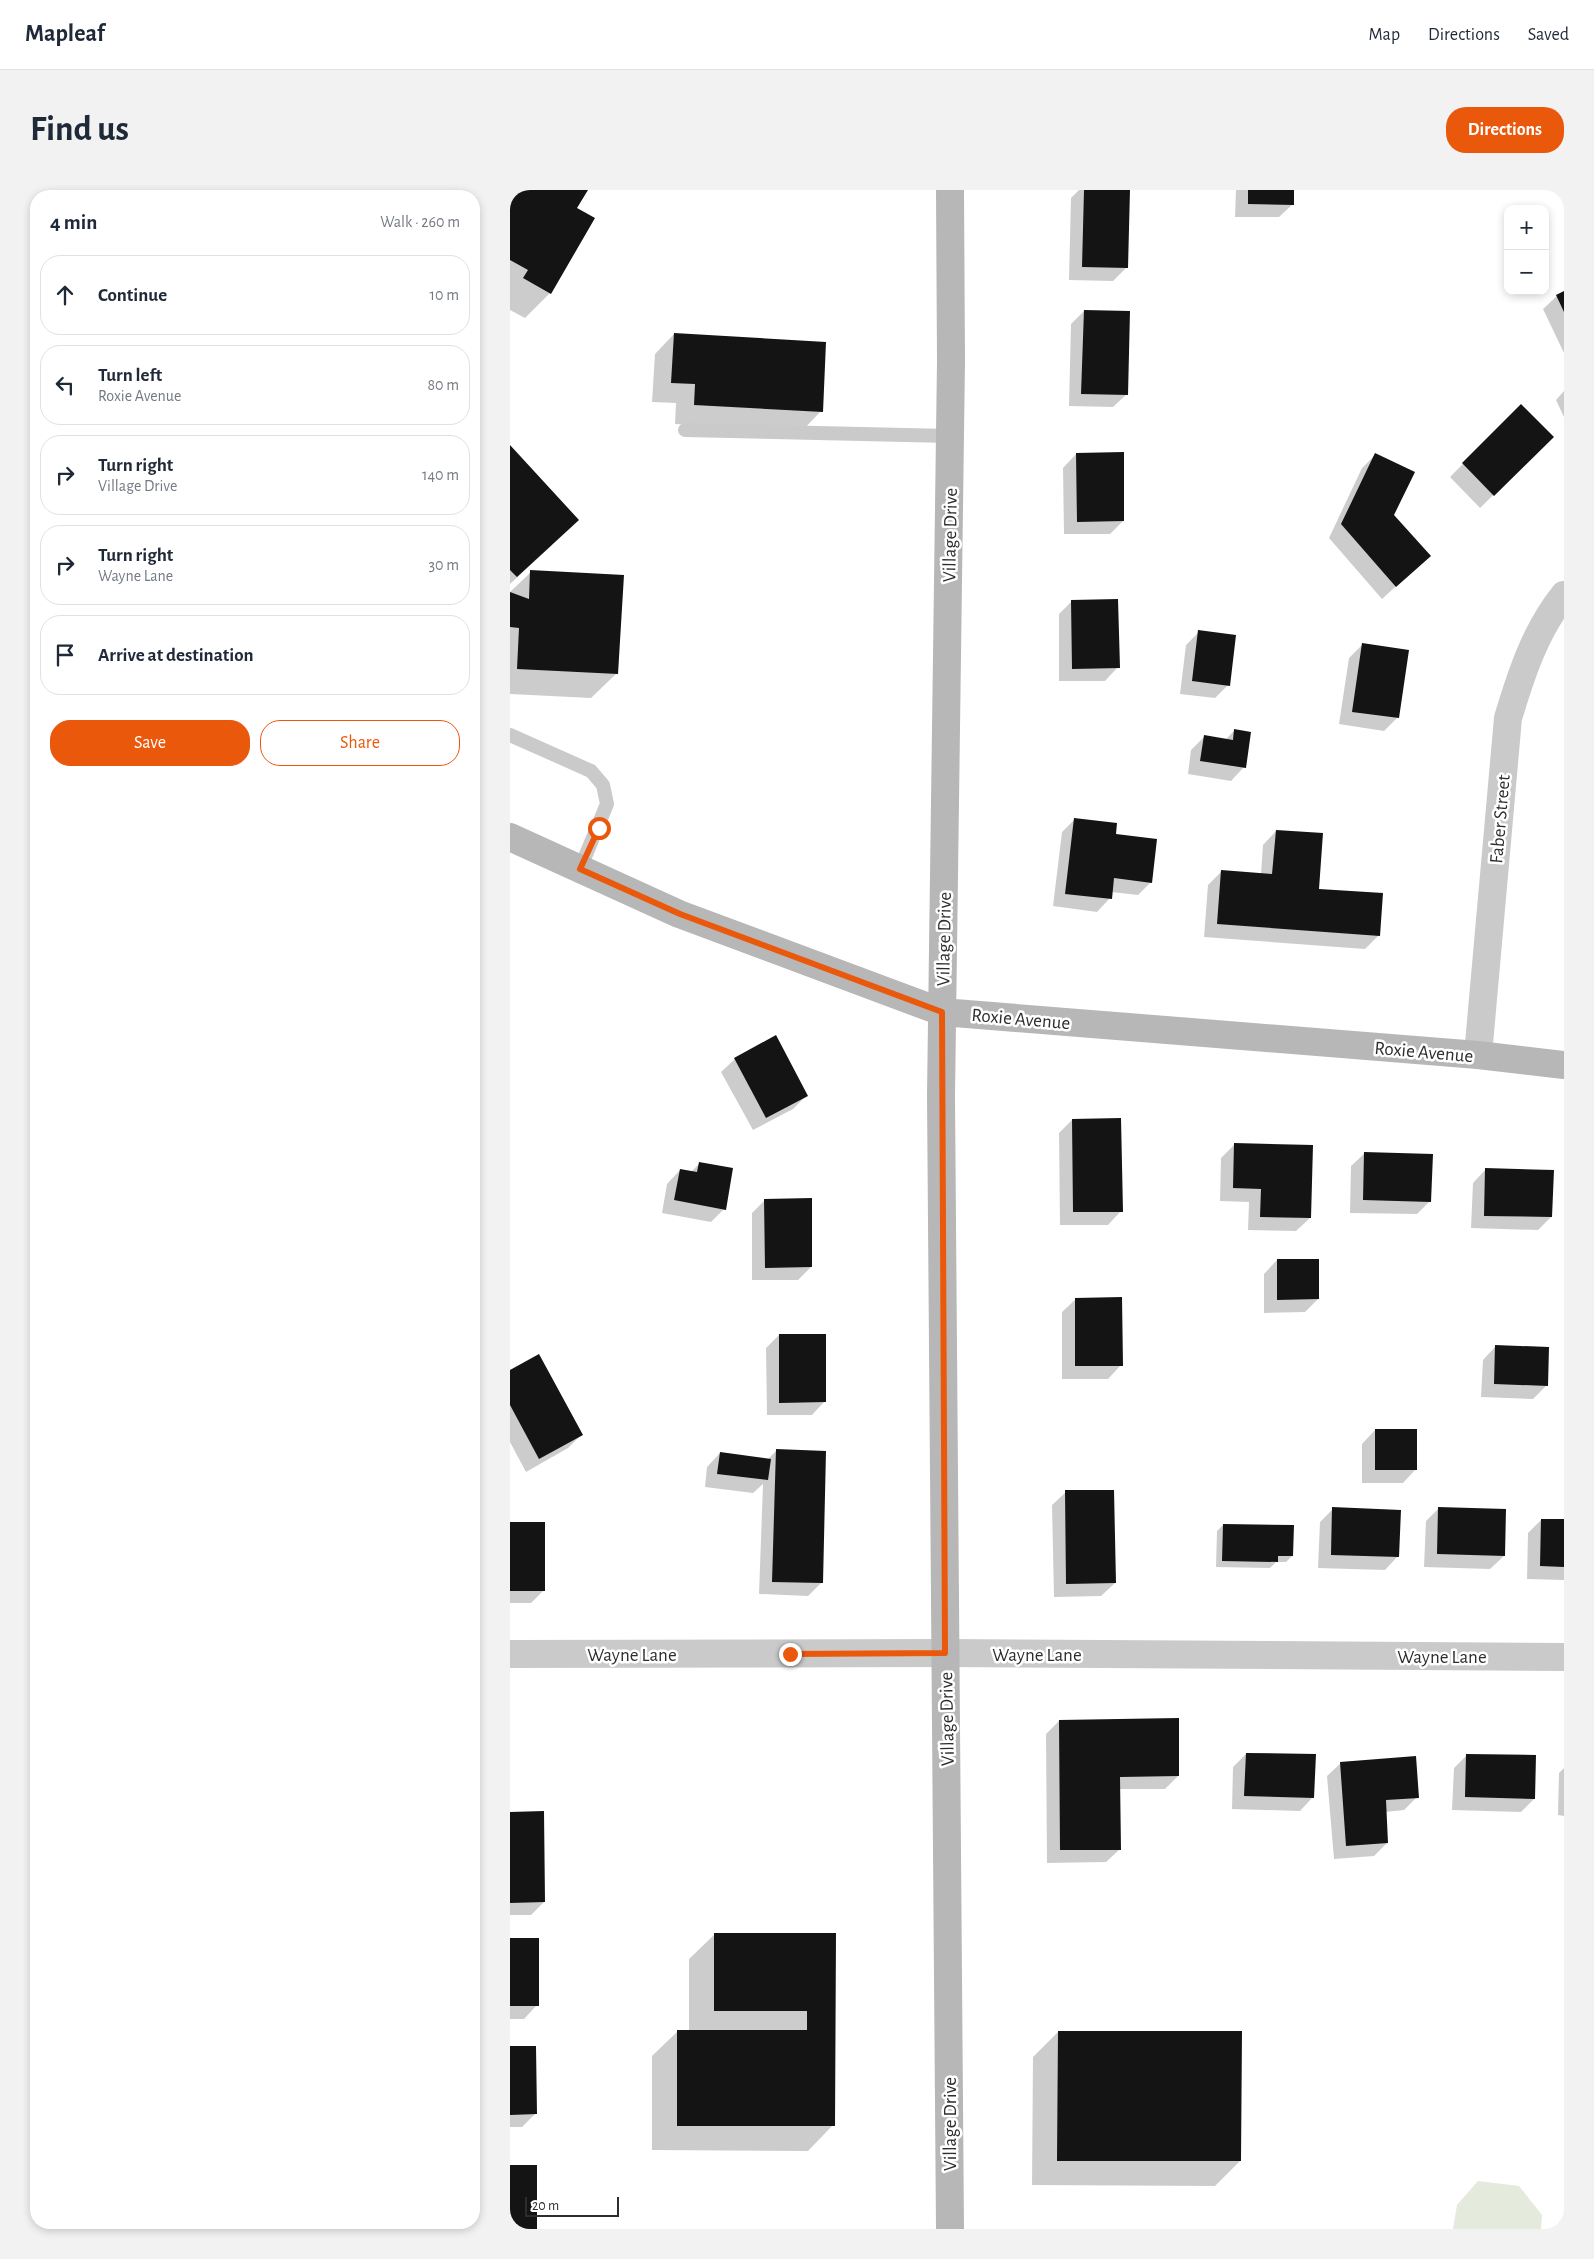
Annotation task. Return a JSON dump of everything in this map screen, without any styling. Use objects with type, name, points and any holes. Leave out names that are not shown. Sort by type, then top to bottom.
[{"type":"main road","name":"Village Drive","points":[[950,190],[950,436],[942,1012],[950,2229]]},
{"type":"main road","name":"Roxie Avenue","points":[[510,837],[680,914],[942,1012],[1478,1055],[1564,1064]]},
{"type":"street","name":"Faber Street","points":[[1478,1055],[1508,718],[1520,677],[1537,637],[1564,595]]},
{"type":"street","name":"Wayne Lane","points":[[510,1654],[945,1653],[1564,1656]]},
{"type":"lane","points":[[685,430],[950,436]]},
{"type":"lane","points":[[510,735],[591,771],[603,784],[607,804],[580,869]]},
{"type":"shaded area","points":[[1478,2181],[1519,2186],[1542,2215],[1541,2229],[1453,2229],[1457,2205]]},
{"type":"building","points":[[510,190],[588,190],[577,208],[595,218],[551,294],[523,278],[528,270],[510,260]]},
{"type":"building","points":[[1084,190],[1130,190],[1128,268],[1082,267]]},
{"type":"building","points":[[1248,190],[1294,190],[1294,205],[1248,204]]},
{"type":"building","points":[[1564,291],[1564,312],[1556,295]]},
{"type":"building","points":[[1084,310],[1130,311],[1128,395],[1081,394]]},
{"type":"building","points":[[674,333],[826,342],[823,412],[694,405],[695,384],[671,383]]},
{"type":"building","points":[[1521,404],[1554,437],[1494,496],[1462,463]]},
{"type":"building","points":[[510,445],[579,520],[517,577],[510,570]]},
{"type":"building","points":[[1124,452],[1124,521],[1077,522],[1076,453]]},
{"type":"building","points":[[1375,453],[1415,472],[1394,515],[1431,556],[1396,587],[1341,524]]},
{"type":"building","points":[[530,570],[624,575],[618,674],[517,669],[519,628],[510,627],[510,592],[529,599]]},
{"type":"building","points":[[1118,599],[1120,668],[1072,669],[1071,600]]},
{"type":"building","points":[[1198,630],[1236,635],[1230,686],[1192,681]]},
{"type":"building","points":[[1362,643],[1409,650],[1399,718],[1352,712]]},
{"type":"building","points":[[1234,729],[1251,732],[1246,768],[1200,761],[1204,735],[1233,740]]},
{"type":"building","points":[[1074,818],[1117,823],[1116,834],[1157,839],[1152,883],[1114,878],[1112,899],[1065,894]]},
{"type":"building","points":[[1276,830],[1323,833],[1319,889],[1383,893],[1380,936],[1217,924],[1221,870],[1272,874]]},
{"type":"building","points":[[776,1035],[808,1096],[766,1118],[734,1058]]},
{"type":"building","points":[[1121,1118],[1123,1212],[1073,1212],[1072,1119]]},
{"type":"building","points":[[1234,1143],[1313,1145],[1311,1218],[1260,1217],[1261,1189],[1233,1188]]},
{"type":"building","points":[[1364,1152],[1433,1154],[1431,1202],[1363,1200]]},
{"type":"building","points":[[699,1162],[733,1168],[726,1210],[674,1200],[680,1169],[697,1172]]},
{"type":"building","points":[[1485,1168],[1554,1170],[1552,1217],[1484,1216]]},
{"type":"building","points":[[812,1198],[812,1267],[765,1268],[764,1199]]},
{"type":"building","points":[[1277,1259],[1319,1259],[1319,1299],[1277,1300]]},
{"type":"building","points":[[1122,1297],[1123,1366],[1075,1366],[1075,1298]]},
{"type":"building","points":[[779,1334],[826,1334],[826,1402],[779,1403]]},
{"type":"building","points":[[1495,1345],[1549,1347],[1548,1386],[1494,1384]]},
{"type":"building","points":[[539,1354],[583,1435],[539,1459],[510,1405],[510,1370]]},
{"type":"building","points":[[1375,1429],[1417,1429],[1417,1470],[1375,1470]]},
{"type":"building","points":[[776,1449],[826,1451],[823,1583],[772,1582]]},
{"type":"building","points":[[720,1452],[771,1459],[768,1480],[717,1474]]},
{"type":"building","points":[[1065,1490],[1114,1490],[1116,1583],[1066,1584]]},
{"type":"building","points":[[1332,1507],[1401,1510],[1399,1557],[1331,1555]]},
{"type":"building","points":[[1438,1507],[1506,1509],[1505,1556],[1437,1554]]},
{"type":"building","points":[[1541,1519],[1564,1519],[1564,1567],[1540,1566]]},
{"type":"building","points":[[510,1522],[545,1522],[545,1591],[510,1591]]},
{"type":"building","points":[[1223,1524],[1294,1525],[1293,1556],[1278,1556],[1278,1562],[1222,1561]]},
{"type":"building","points":[[1179,1718],[1179,1776],[1120,1777],[1121,1850],[1060,1850],[1059,1720]]},
{"type":"building","points":[[1246,1753],[1316,1754],[1314,1798],[1244,1796]]},
{"type":"building","points":[[1466,1754],[1536,1755],[1535,1799],[1465,1797]]},
{"type":"building","points":[[1416,1756],[1419,1798],[1386,1800],[1388,1843],[1346,1846],[1340,1762]]},
{"type":"building","points":[[544,1811],[545,1902],[510,1903],[510,1812]]},
{"type":"building","points":[[714,1933],[836,1933],[835,2126],[677,2126],[677,2030],[807,2030],[807,2011],[714,2011]]},
{"type":"building","points":[[510,1938],[539,1938],[539,2006],[510,2006]]},
{"type":"building","points":[[1058,2031],[1242,2031],[1241,2161],[1057,2161]]},
{"type":"building","points":[[510,2046],[536,2046],[537,2114],[510,2115]]},
{"type":"building","points":[[510,2165],[537,2165],[537,2229],[510,2229]]},
{"type":"route","points":[[599,828],[580,869],[680,914],[942,1012],[945,1653],[790,1654]]}]
